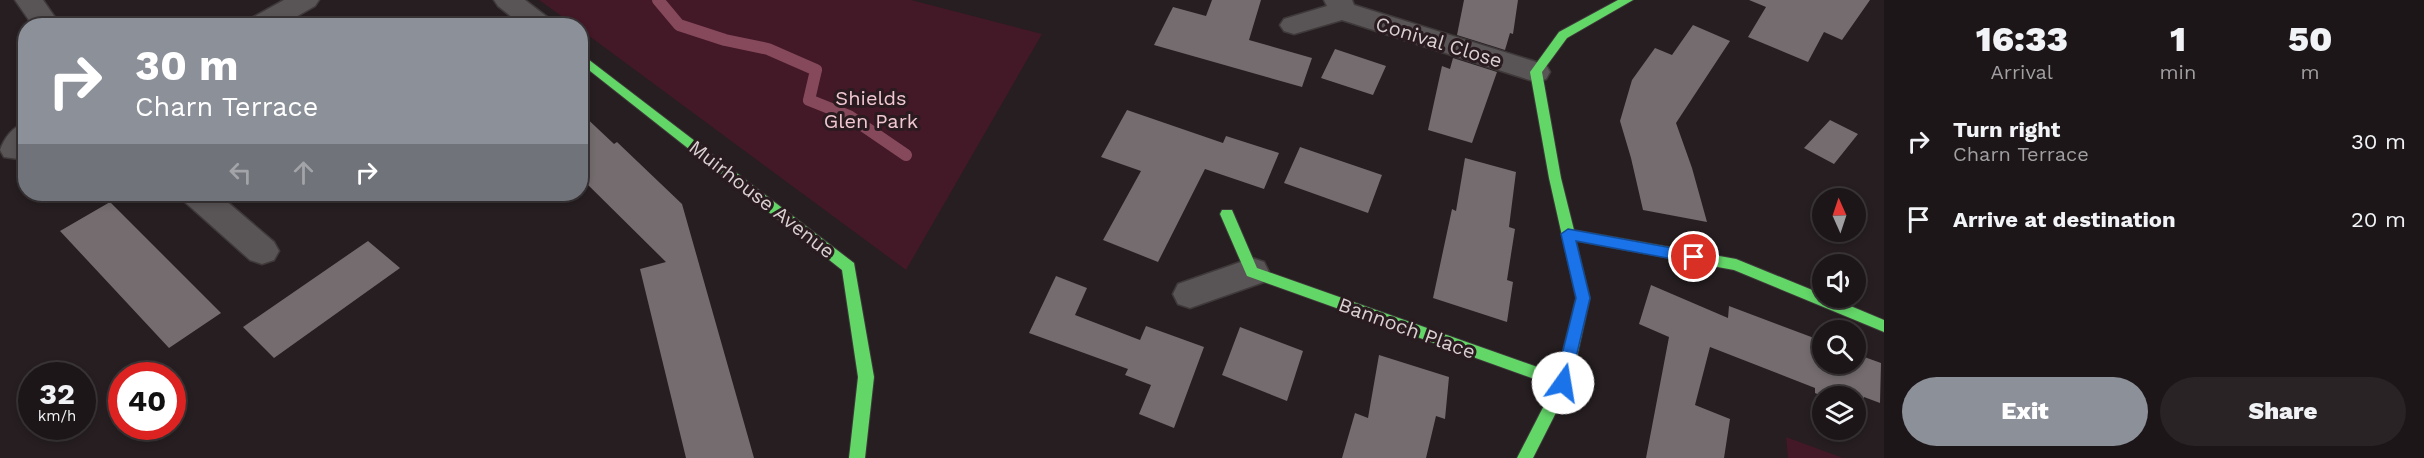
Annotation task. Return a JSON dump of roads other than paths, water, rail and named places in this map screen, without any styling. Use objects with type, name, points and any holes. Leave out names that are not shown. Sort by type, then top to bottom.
[{"type":"street","points":[[29,0],[41,18]]},
{"type":"street","points":[[272,18],[305,0]]},
{"type":"street","points":[[508,0],[531,18]]},
{"type":"street","points":[[1525,458],[1563,383],[1583,298],[1536,72],[1563,35],[1627,0]]},
{"type":"street","name":"Conival Close","points":[[1294,25],[1340,6],[1536,72]]},
{"type":"street","name":"Muirhouse Avenue","points":[[588,63],[849,267],[866,377],[857,458]]},
{"type":"street","points":[[205,201],[262,251]]},
{"type":"street","points":[[1190,294],[1252,272],[1227,214]]},
{"type":"street","points":[[1568,234],[1736,265],[1884,326]]},
{"type":"street","name":"Bannoch Place","points":[[1252,272],[1563,383]]},
{"type":"waterway","points":[[658,0],[679,25],[725,40],[768,49],[816,70],[809,100],[849,116],[906,155]]},
{"type":"park label","name":"Shields Glen Park","points":[[871,110]]}]
